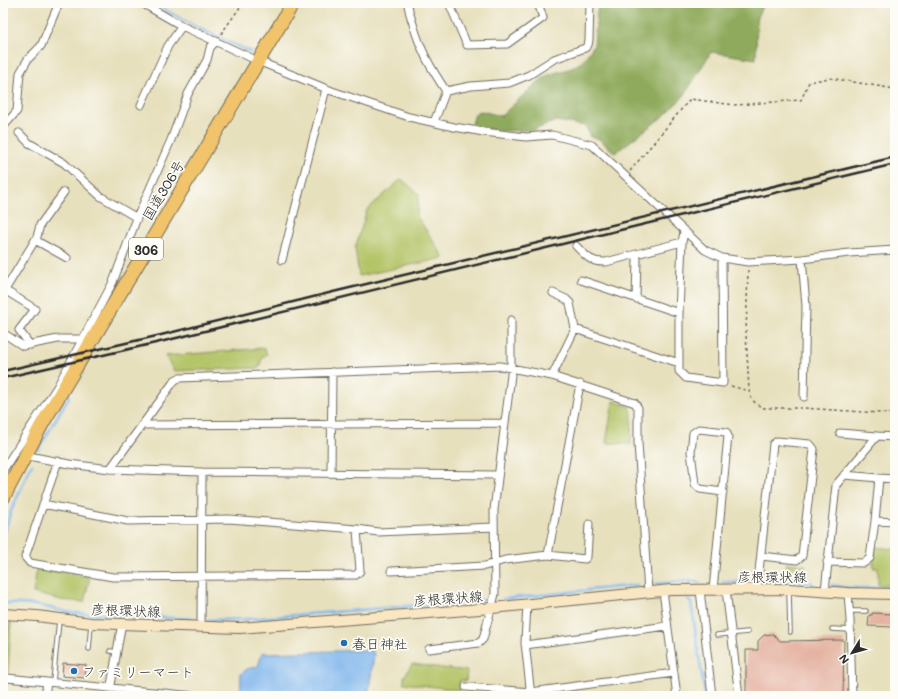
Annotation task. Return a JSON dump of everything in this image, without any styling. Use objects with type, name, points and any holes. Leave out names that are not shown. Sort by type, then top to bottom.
[{"type":"highway","name":"国道306号","points":[[3,498],[24,455],[293,3]]},
{"type":"main road","name":"彦根環状線","points":[[3,614],[37,616],[91,623],[240,628],[526,605],[667,590],[789,589],[848,593],[866,596],[895,594]]},
{"type":"street","points":[[3,127],[17,111],[20,73],[28,59],[41,46],[60,3]]},
{"type":"street","points":[[142,3],[151,5],[182,26],[218,39],[258,61],[326,89],[409,117],[484,132],[526,137],[552,135],[592,145],[626,175],[684,232],[705,250],[722,258],[748,262],[802,259],[849,253],[895,250]]},
{"type":"street","points":[[408,3],[410,15],[420,46],[431,68],[446,91]]},
{"type":"street","points":[[448,3],[467,45],[506,44],[543,18],[538,3]]},
{"type":"street","points":[[446,91],[471,86],[509,83],[529,75],[554,59],[586,48],[589,40],[590,3]]},
{"type":"street","points":[[141,105],[168,46],[182,26]]},
{"type":"street","points":[[3,470],[57,387],[113,282],[171,140],[188,94],[207,60],[210,48],[218,39]]},
{"type":"street","points":[[282,260],[326,89]]},
{"type":"street","points":[[434,122],[446,91]]},
{"type":"street","points":[[19,133],[29,143],[64,163],[100,196],[138,218]]},
{"type":"street","points":[[30,345],[19,330],[35,309],[4,290],[35,240],[40,226],[64,192]]},
{"type":"street","points":[[684,232],[682,242],[678,313],[679,371],[686,378],[723,383],[722,258]]},
{"type":"street","points":[[35,240],[67,258]]},
{"type":"street","points":[[576,246],[596,263],[606,262],[682,242]]},
{"type":"street","points":[[636,299],[638,259]]},
{"type":"street","points":[[802,259],[806,306],[804,397]]},
{"type":"street","points":[[581,280],[678,313]]},
{"type":"street","points":[[552,376],[575,329],[570,303],[566,299],[553,293]]},
{"type":"street","points":[[429,649],[479,643],[483,639],[492,608],[495,594],[494,510],[511,375],[511,320]]},
{"type":"street","points":[[575,329],[679,363]]},
{"type":"street","points":[[3,333],[23,346],[58,338],[82,338]]},
{"type":"street","points":[[110,469],[175,380],[179,378],[493,366],[552,376],[635,403],[638,408],[638,443],[648,592]]},
{"type":"street","points":[[332,372],[332,473]]},
{"type":"street","points":[[548,555],[580,384]]},
{"type":"street","points":[[142,425],[505,423]]},
{"type":"street","points":[[713,590],[723,492],[728,436],[726,432],[699,429],[693,433],[691,452],[695,484],[700,489],[723,492]]},
{"type":"street","points":[[840,433],[895,437]]},
{"type":"street","points":[[825,591],[836,485],[877,436]]},
{"type":"street","points":[[757,589],[773,444],[777,441],[810,444],[814,449],[802,556],[797,560],[761,556]]},
{"type":"street","points":[[24,455],[110,469],[202,472],[498,475]]},
{"type":"street","points":[[58,461],[25,557],[30,563],[113,577],[356,574],[360,571],[357,529]]},
{"type":"street","points":[[200,627],[202,576],[202,472]]},
{"type":"street","points":[[844,475],[895,479]]},
{"type":"street","points":[[827,562],[864,563],[870,558],[879,478]]},
{"type":"street","points":[[43,504],[128,521],[229,518],[378,532],[494,527]]},
{"type":"street","points":[[875,521],[895,522]]},
{"type":"street","points":[[391,570],[485,566],[505,560],[548,555],[585,559],[587,557],[589,524]]},
{"type":"street","points":[[667,590],[667,626],[677,696]]},
{"type":"street","points":[[695,590],[712,696]]},
{"type":"street","points":[[726,590],[739,696]]},
{"type":"street","points":[[848,593],[854,667],[852,696]]},
{"type":"street","points":[[526,605],[525,645],[531,694]]},
{"type":"street","points":[[109,696],[111,688],[113,651],[122,623]]},
{"type":"street","points":[[525,645],[667,626]]},
{"type":"street","points":[[466,687],[531,694],[674,673]]},
{"type":"street","points":[[3,681],[7,678],[166,695],[195,696]]},
{"type":"street","points":[[45,696],[50,682]]},
{"type":"lane","points":[[789,589],[790,632]]},
{"type":"lane","points":[[850,611],[866,611]]},
{"type":"lane","points":[[50,682],[59,619]]},
{"type":"lane","points":[[90,649],[91,623]]},
{"type":"lane","points":[[832,629],[851,630]]},
{"type":"lane","points":[[717,635],[748,632]]},
{"type":"path","points":[[218,39],[243,3]]},
{"type":"path","points":[[626,175],[690,99],[735,105],[801,100],[809,82],[829,78],[895,89]]},
{"type":"path","points":[[748,262],[746,334],[749,391],[751,398],[756,404],[764,408],[803,408],[895,414]]},
{"type":"path","points":[[723,383],[749,391]]},
{"type":"green space","points":[[598,3],[764,3],[757,17],[756,59],[711,52],[684,96],[666,114],[615,153],[599,139],[590,137],[586,126],[556,121],[534,130],[500,131],[471,127],[475,114],[481,111],[501,116],[540,80],[551,74],[572,68],[583,61],[594,45]]},
{"type":"green space","points":[[401,179],[419,194],[417,216],[444,258],[359,276],[355,248],[367,210]]},
{"type":"green space","points":[[264,348],[267,354],[262,358],[259,368],[174,371],[165,356]]},
{"type":"green space","points":[[613,401],[628,406],[632,413],[631,444],[606,443]]},
{"type":"green space","points":[[875,547],[895,549],[895,585],[878,585],[878,568],[873,568]]},
{"type":"green space","points":[[787,563],[805,565],[804,579],[785,578]]},
{"type":"green space","points":[[37,568],[90,577],[84,602],[61,600],[33,593]]},
{"type":"green space","points":[[10,621],[8,673],[3,673],[3,657]]},
{"type":"green space","points":[[412,664],[467,671],[466,681],[460,680],[460,690],[404,683],[404,677]]},
{"type":"water","points":[[372,650],[374,655],[368,696],[240,696],[241,674],[247,669],[258,666],[262,653]]},
{"type":"building","points":[[872,613],[893,614],[893,627],[868,626],[869,615],[872,615]]},
{"type":"building","points":[[773,634],[780,641],[844,640],[843,696],[750,696],[746,692],[746,650],[758,650],[758,641],[764,635]]},
{"type":"building","name":"ファミリーマート","points":[[63,663],[86,665],[85,678],[62,676]]},
{"type":"waterway","points":[[153,3],[196,27],[251,52]]},
{"type":"waterway","points":[[38,450],[70,395]]},
{"type":"waterway","points":[[3,536],[11,511],[32,464]]},
{"type":"waterway","points":[[691,580],[700,583]]},
{"type":"waterway","points":[[655,584],[691,580],[690,583]]},
{"type":"waterway","points":[[723,582],[746,582]]},
{"type":"waterway","points":[[771,582],[813,583]]},
{"type":"waterway","points":[[503,599],[637,585]]},
{"type":"waterway","points":[[832,585],[847,588],[895,588]]},
{"type":"waterway","points":[[688,599],[691,603],[705,696]]},
{"type":"waterway","points":[[207,620],[246,619],[485,600]]},
{"type":"waterway","points":[[3,603],[36,605],[73,613],[194,619]]},
{"type":"railway","points":[[3,371],[161,335],[333,292],[895,157]]},
{"type":"railway","points":[[3,378],[160,342],[895,164]]},
{"type":"place","name":"春日神社","points":[[344,643]]},
{"type":"place","name":"ファミリーマート","points":[[74,671]]}]
